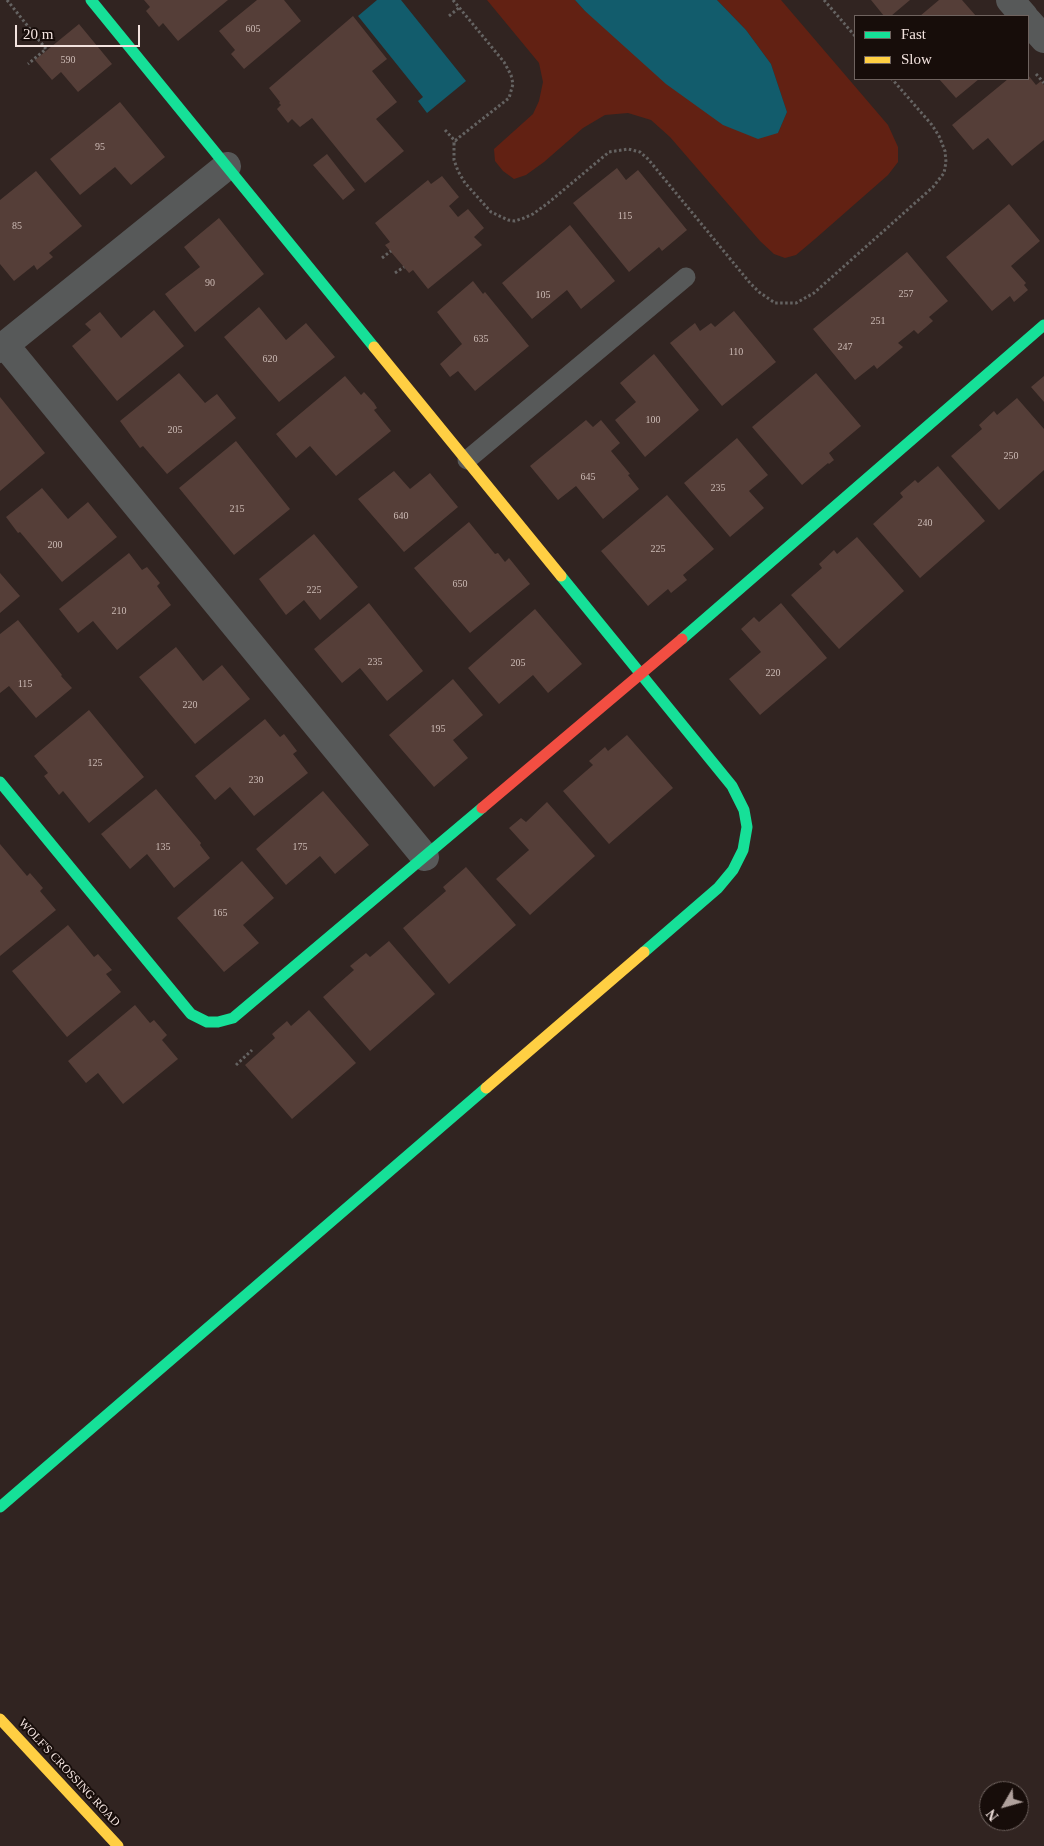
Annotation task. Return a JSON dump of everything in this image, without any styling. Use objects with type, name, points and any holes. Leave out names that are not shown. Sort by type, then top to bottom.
[{"type":"street","points":[[0,1507],[718,888],[733,870],[743,850],[747,827],[744,810],[732,786],[91,0]]},
{"type":"street","points":[[1010,0],[1023,15]]},
{"type":"street","points":[[1029,22],[1044,39]]},
{"type":"street","points":[[227,166],[2,347],[424,857]]},
{"type":"street","points":[[0,782],[191,1014],[207,1022],[218,1022],[233,1018],[641,674],[1044,325]]},
{"type":"street","name":"WOLF'S CROSSING ROAD","points":[[0,1720],[118,1846]]},
{"type":"lane","points":[[467,460],[686,277]]},
{"type":"path","points":[[6,0],[46,48],[28,64]]},
{"type":"path","points":[[453,0],[504,62],[509,69],[513,84],[509,98],[456,142],[453,151],[454,160],[465,182],[491,212],[508,220],[515,221],[533,214],[609,152],[628,149],[640,152],[648,159],[759,292],[775,302],[796,303],[814,293],[933,187],[944,172],[946,162],[945,151],[939,136],[932,125],[893,80]]},
{"type":"path","points":[[824,0],[854,35]]},
{"type":"path","points":[[449,16],[460,7]]},
{"type":"path","points":[[1036,74],[1044,83]]},
{"type":"path","points":[[446,130],[456,142]]},
{"type":"path","points":[[382,258],[391,251]]},
{"type":"path","points":[[395,274],[404,267]]},
{"type":"shaded area","points":[[487,0],[575,0],[585,11],[778,133],[787,112],[771,64],[746,30],[717,0],[781,0],[888,125],[898,147],[898,162],[888,175],[815,239],[796,255],[785,258],[774,254],[760,241],[670,137],[651,120],[628,113],[605,115],[583,128],[526,175],[514,179],[503,171],[495,161],[494,149],[533,114],[539,101],[543,82],[539,63]]},
{"type":"water","points":[[377,0],[401,0],[466,81],[427,113],[418,101],[423,97],[358,16]]},
{"type":"water","points":[[575,0],[717,0],[746,30],[771,64],[787,112],[778,133],[758,139],[723,125],[666,84]]},
{"type":"building","points":[[144,0],[228,0],[178,41],[163,23],[159,27],[146,11],[150,7]]},
{"type":"building","points":[[257,0],[284,0],[301,21],[244,69],[231,54],[235,50],[219,31]]},
{"type":"building","points":[[871,0],[910,0],[892,15],[883,15]]},
{"type":"building","points":[[939,0],[962,0],[975,15],[921,15]]},
{"type":"building","points":[[353,16],[387,59],[372,71],[397,102],[376,119],[404,151],[365,183],[312,118],[300,127],[292,119],[288,123],[277,109],[281,105],[280,102],[269,88]]},
{"type":"building","points":[[79,24],[112,64],[78,92],[61,72],[52,80],[35,60]]},
{"type":"building","points":[[1029,76],[1036,85],[1041,81],[1044,85],[1044,140],[1012,166],[988,138],[973,150],[952,125],[1007,80],[1029,80]]},
{"type":"building","points":[[940,80],[978,80],[956,98]]},
{"type":"building","points":[[120,102],[165,157],[131,185],[115,167],[80,195],[50,159]]},
{"type":"building","points":[[327,154],[355,190],[343,200],[313,165]]},
{"type":"building","points":[[617,168],[626,180],[638,170],[687,230],[662,251],[659,247],[629,272],[573,203]]},
{"type":"building","points":[[36,171],[82,226],[49,253],[53,257],[37,270],[34,265],[14,281],[0,264],[0,200]]},
{"type":"building","points":[[442,176],[459,197],[449,206],[458,217],[468,209],[484,228],[474,237],[482,245],[428,289],[413,270],[409,273],[385,245],[390,242],[375,223],[428,180],[431,184]]},
{"type":"building","points":[[1009,204],[1040,241],[1011,266],[1026,283],[1024,285],[1028,290],[1014,302],[1010,296],[992,311],[946,257]]},
{"type":"building","points":[[219,218],[264,274],[195,332],[165,294],[200,267],[184,247]]},
{"type":"building","points":[[570,225],[615,281],[581,309],[567,290],[532,319],[502,283]]},
{"type":"building","points":[[907,252],[948,301],[929,317],[933,321],[918,334],[914,330],[898,343],[903,347],[877,369],[874,365],[855,380],[813,329]]},
{"type":"building","points":[[473,281],[483,294],[485,292],[529,346],[475,391],[458,371],[450,377],[440,364],[462,344],[437,312]]},
{"type":"building","points":[[259,307],[286,340],[306,323],[335,357],[279,402],[224,337]]},
{"type":"building","points":[[154,310],[184,346],[117,401],[72,346],[91,330],[85,324],[100,312],[121,338]]},
{"type":"building","points":[[734,311],[776,362],[722,406],[670,343],[695,323],[700,331],[711,323],[715,327]]},
{"type":"building","points":[[654,354],[699,410],[645,457],[615,420],[636,402],[620,383]]},
{"type":"building","points":[[179,373],[205,403],[217,394],[236,418],[167,474],[143,446],[140,448],[120,421]]},
{"type":"building","points":[[816,373],[861,426],[829,453],[834,460],[802,485],[752,427]]},
{"type":"building","points":[[345,376],[361,395],[364,392],[374,403],[377,408],[374,410],[391,431],[336,476],[310,446],[296,458],[276,434]]},
{"type":"building","points":[[1044,376],[1044,402],[1031,387]]},
{"type":"building","points":[[0,397],[45,453],[0,491]]},
{"type":"building","points":[[1017,398],[1044,429],[1044,470],[999,510],[951,456],[982,429],[979,425],[994,411],[997,415]]},
{"type":"building","points":[[586,420],[593,427],[601,420],[620,443],[611,451],[630,474],[628,475],[639,489],[603,519],[576,486],[558,500],[530,466]]},
{"type":"building","points":[[737,438],[768,475],[749,491],[764,508],[730,537],[684,483]]},
{"type":"building","points":[[236,441],[290,509],[234,555],[179,488]]},
{"type":"building","points":[[938,466],[985,521],[920,578],[873,524],[903,497],[900,493],[915,480],[918,483]]},
{"type":"building","points":[[394,471],[410,489],[430,473],[458,507],[404,552],[358,499]]},
{"type":"building","points":[[42,488],[68,519],[88,502],[117,537],[62,582],[6,517]]},
{"type":"building","points":[[667,495],[714,549],[683,575],[687,580],[671,593],[668,589],[648,606],[601,551]]},
{"type":"building","points":[[469,522],[495,554],[498,553],[505,562],[509,558],[530,584],[470,633],[414,568]]},
{"type":"building","points":[[314,534],[358,587],[320,620],[304,600],[286,615],[259,579]]},
{"type":"building","points":[[857,537],[904,591],[839,649],[791,595],[822,568],[819,564],[834,550],[837,554]]},
{"type":"building","points":[[129,553],[142,570],[147,567],[160,583],[157,586],[171,605],[117,650],[93,621],[78,633],[59,609]]},
{"type":"building","points":[[0,573],[20,596],[0,613]]},
{"type":"building","points":[[369,603],[423,671],[387,701],[360,668],[342,683],[314,649]]},
{"type":"building","points":[[781,603],[827,658],[760,715],[729,679],[761,652],[741,629],[754,617],[759,622]]},
{"type":"building","points":[[535,609],[582,664],[548,693],[533,675],[499,704],[468,668]]},
{"type":"building","points":[[18,620],[72,688],[36,718],[9,686],[0,693],[0,634]]},
{"type":"building","points":[[176,647],[203,681],[222,665],[250,699],[195,744],[139,677]]},
{"type":"building","points":[[453,679],[483,715],[453,740],[468,758],[434,787],[389,735]]},
{"type":"building","points":[[89,710],[144,777],[89,823],[63,791],[59,795],[44,776],[48,773],[34,756]]},
{"type":"building","points":[[265,719],[280,737],[284,734],[297,751],[293,754],[308,773],[254,816],[230,787],[215,800],[195,776]]},
{"type":"building","points":[[627,735],[673,788],[609,844],[563,791],[593,765],[589,761],[605,747],[608,751]]},
{"type":"building","points":[[156,789],[201,843],[200,845],[210,858],[174,888],[147,854],[130,869],[101,834]]},
{"type":"building","points":[[323,791],[369,845],[335,874],[320,856],[286,885],[256,849]]},
{"type":"building","points":[[547,802],[595,856],[530,915],[496,879],[529,850],[509,828],[521,818],[526,822]]},
{"type":"building","points":[[0,844],[27,876],[30,873],[43,888],[40,891],[56,910],[0,956]]},
{"type":"building","points":[[242,861],[274,898],[243,925],[259,943],[224,972],[177,918]]},
{"type":"building","points":[[466,867],[516,925],[449,984],[403,928],[446,891],[443,887]]},
{"type":"building","points":[[68,925],[94,957],[98,954],[112,970],[106,974],[121,992],[67,1037],[12,971]]},
{"type":"building","points":[[389,941],[435,994],[370,1051],[323,997],[354,970],[350,966],[366,953],[370,957]]},
{"type":"building","points":[[135,1005],[150,1023],[154,1020],[167,1035],[162,1040],[178,1059],[123,1104],[98,1073],[86,1083],[68,1061]]},
{"type":"building","points":[[309,1010],[356,1063],[292,1119],[245,1065],[275,1038],[272,1034],[287,1021],[291,1026]]},
{"type":"traffic: fast","points":[[91,0],[374,347]]},
{"type":"traffic: fast","points":[[682,639],[1044,325]]},
{"type":"traffic: fast","points":[[561,576],[732,786],[744,810],[747,827],[743,850],[733,870],[718,888],[644,952]]},
{"type":"traffic: fast","points":[[0,782],[191,1014],[207,1022],[218,1022],[233,1018],[482,808]]},
{"type":"traffic: fast","points":[[0,1507],[486,1088]]},
{"type":"traffic: slow","points":[[374,347],[561,576]]},
{"type":"traffic: slow","points":[[486,1088],[644,952]]},
{"type":"traffic: slow","points":[[0,1719],[118,1846]]},
{"type":"traffic: jam","points":[[482,808],[682,639]]}]
